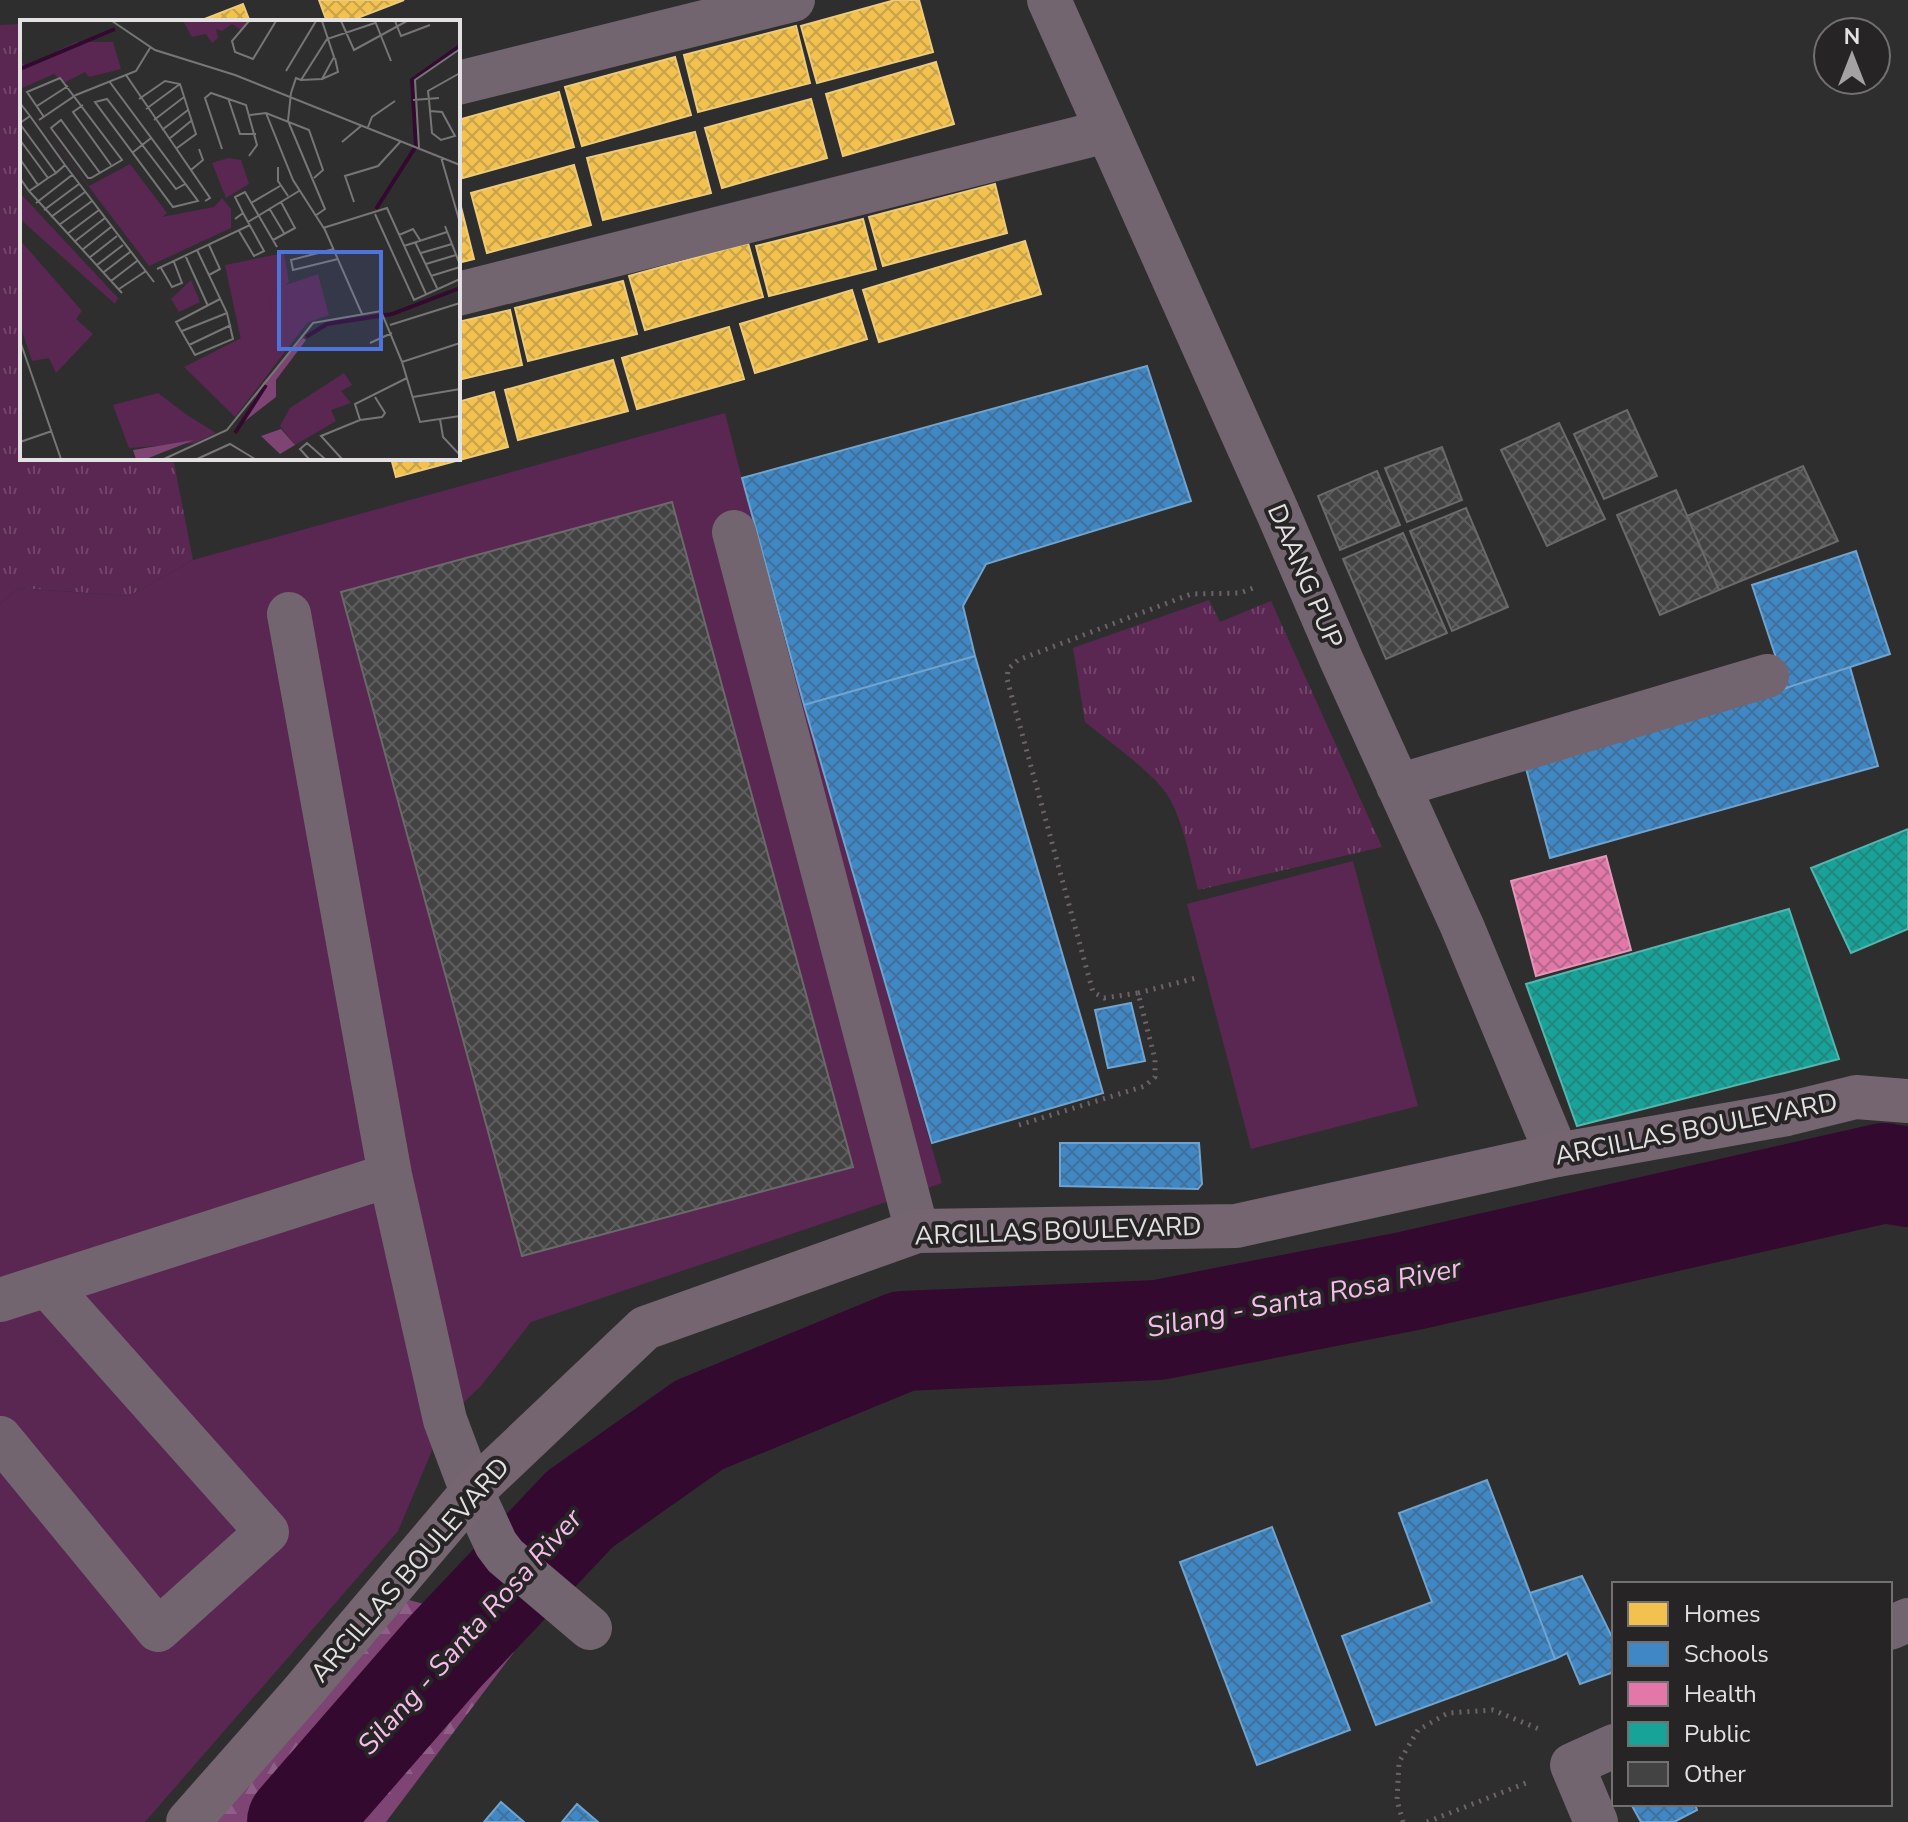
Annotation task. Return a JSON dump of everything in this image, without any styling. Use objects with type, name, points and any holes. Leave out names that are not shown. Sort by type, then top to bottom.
[{"type":"main road","name":"ARCILLAS BOULEVARD","points":[[188,1822],[472,1492],[645,1328],[917,1231],[1236,1226],[1557,1155],[1787,1114],[1856,1097],[1908,1101]]},
{"type":"street","points":[[460,83],[793,0]]},
{"type":"street","name":"DAANG PUP","points":[[1049,0],[1462,926],[1557,1155]]},
{"type":"street","points":[[460,293],[1107,131]]},
{"type":"street","points":[[734,532],[917,1231]]},
{"type":"street","points":[[289,614],[390,1175],[445,1420],[472,1492],[496,1544],[505,1556],[590,1628]]},
{"type":"street","points":[[1398,786],[1767,676]]},
{"type":"street","points":[[0,1300],[390,1175]]},
{"type":"street","points":[[0,1438],[158,1630],[267,1532],[47,1285]]},
{"type":"street","points":[[1596,1822],[1572,1765],[1612,1747]]},
{"type":"path","points":[[1196,978],[1104,998],[1093,992],[1007,679],[1008,669],[1018,660],[1191,594],[1240,593],[1302,569]]},
{"type":"path","points":[[1019,1125],[1145,1086],[1155,1077],[1155,1059],[1138,993]]},
{"type":"path","points":[[1403,1822],[1397,1800],[1399,1762],[1418,1730],[1448,1713],[1493,1710],[1534,1727],[1548,1733],[1572,1765],[1427,1822]]},
{"type":"green space","points":[[20,24],[20,460],[173,460],[193,560],[129,596],[19,588],[0,604],[0,25]]},
{"type":"green space","points":[[725,413],[769,583],[942,1183],[531,1322],[481,1386],[445,1420],[398,1531],[145,1822],[0,1822],[0,604],[19,588],[129,596],[193,560]]},
{"type":"green space","points":[[1209,600],[1220,622],[1271,601],[1382,847],[1198,890],[1182,829],[1162,787],[1085,722],[1073,648]]},
{"type":"green space","points":[[1353,861],[1418,1106],[1251,1149],[1187,904]]},
{"type":"green space","points":[[409,1600],[447,1610],[514,1652],[386,1822],[205,1822],[251,1767]]},
{"type":"building: Homes","points":[[319,0],[404,0],[352,20],[326,20]]},
{"type":"building: Homes","points":[[895,0],[919,0],[933,52],[817,83],[801,26]]},
{"type":"building: Homes","points":[[243,4],[249,20],[202,20]]},
{"type":"building: Homes","points":[[796,26],[810,83],[698,112],[684,55]]},
{"type":"building: Homes","points":[[675,57],[691,115],[582,146],[565,87]]},
{"type":"building: Homes","points":[[936,62],[954,124],[843,156],[826,94]]},
{"type":"building: Homes","points":[[559,92],[574,147],[463,178],[460,167],[460,119]]},
{"type":"building: Homes","points":[[811,99],[827,158],[722,188],[705,128]]},
{"type":"building: Homes","points":[[695,132],[711,193],[603,220],[587,158]]},
{"type":"building: Homes","points":[[574,165],[591,225],[487,253],[471,193]]},
{"type":"building: Homes","points":[[995,184],[1007,233],[883,266],[869,217]]},
{"type":"building: Homes","points":[[460,203],[474,259],[460,262]]},
{"type":"building: Homes","points":[[863,219],[876,269],[769,296],[756,246]]},
{"type":"building: Homes","points":[[1025,241],[1041,294],[879,342],[863,290]]},
{"type":"building: Homes","points":[[748,243],[763,297],[645,330],[629,276]]},
{"type":"building: Homes","points":[[623,281],[637,334],[528,361],[515,308]]},
{"type":"building: Homes","points":[[852,290],[867,339],[755,373],[740,324]]},
{"type":"building: Homes","points":[[510,310],[522,365],[460,380],[460,322]]},
{"type":"building: Homes","points":[[729,327],[744,379],[637,409],[622,358]]},
{"type":"building: Homes","points":[[613,360],[628,411],[518,440],[505,390]]},
{"type":"building: Homes","points":[[494,392],[508,447],[460,460],[460,401]]},
{"type":"building: Homes","points":[[392,460],[459,460],[396,477]]},
{"type":"building: Schools","points":[[1147,366],[1191,501],[986,564],[963,606],[975,656],[804,705],[742,478]]},
{"type":"building: Schools","points":[[1856,551],[1890,654],[1786,688],[1752,585]]},
{"type":"building: Schools","points":[[975,656],[1103,1093],[932,1143],[804,705]]},
{"type":"building: Schools","points":[[1850,667],[1878,766],[1550,858],[1524,761],[1786,688]]},
{"type":"building: Schools","points":[[1131,1003],[1145,1061],[1108,1068],[1095,1010]]},
{"type":"building: Schools","points":[[1060,1143],[1199,1143],[1202,1184],[1198,1189],[1060,1186]]},
{"type":"building: Schools","points":[[1487,1480],[1555,1659],[1376,1725],[1342,1636],[1432,1602],[1399,1513]]},
{"type":"building: Schools","points":[[1272,1527],[1350,1730],[1257,1765],[1180,1562]]},
{"type":"building: Schools","points":[[1582,1576],[1612,1637],[1612,1673],[1580,1684],[1567,1653],[1555,1659],[1530,1593]]},
{"type":"building: Schools","points":[[501,1802],[524,1822],[484,1822]]},
{"type":"building: Schools","points":[[577,1804],[598,1822],[562,1822]]},
{"type":"building: Schools","points":[[1632,1806],[1696,1806],[1697,1810],[1674,1822],[1641,1822]]},
{"type":"building: Health","points":[[1606,856],[1631,950],[1536,976],[1511,881]]},
{"type":"building: Public","points":[[1908,829],[1908,929],[1851,953],[1811,868]]},
{"type":"building: Public","points":[[1789,909],[1839,1059],[1577,1126],[1526,984]]},
{"type":"building: Other","points":[[1627,410],[1657,476],[1604,499],[1574,434]]},
{"type":"building: Other","points":[[1559,423],[1605,519],[1547,546],[1501,450]]},
{"type":"building: Other","points":[[1442,447],[1462,500],[1407,522],[1385,468]]},
{"type":"building: Other","points":[[1803,466],[1838,541],[1719,590],[1687,516]]},
{"type":"building: Other","points":[[1377,471],[1400,525],[1340,550],[1318,496]]},
{"type":"building: Other","points":[[1676,490],[1719,590],[1660,615],[1617,515]]},
{"type":"building: Other","points":[[672,502],[853,1167],[522,1256],[341,592]]},
{"type":"building: Other","points":[[1466,508],[1508,607],[1452,631],[1410,531]]},
{"type":"building: Other","points":[[1403,533],[1447,633],[1386,659],[1343,559]]},
{"type":"waterway","name":"Silang - Santa Rosa River","points":[[297,1822],[444,1653],[580,1509],[699,1425],[903,1341],[1158,1330],[1409,1281],[1884,1173],[1908,1177]]}]
